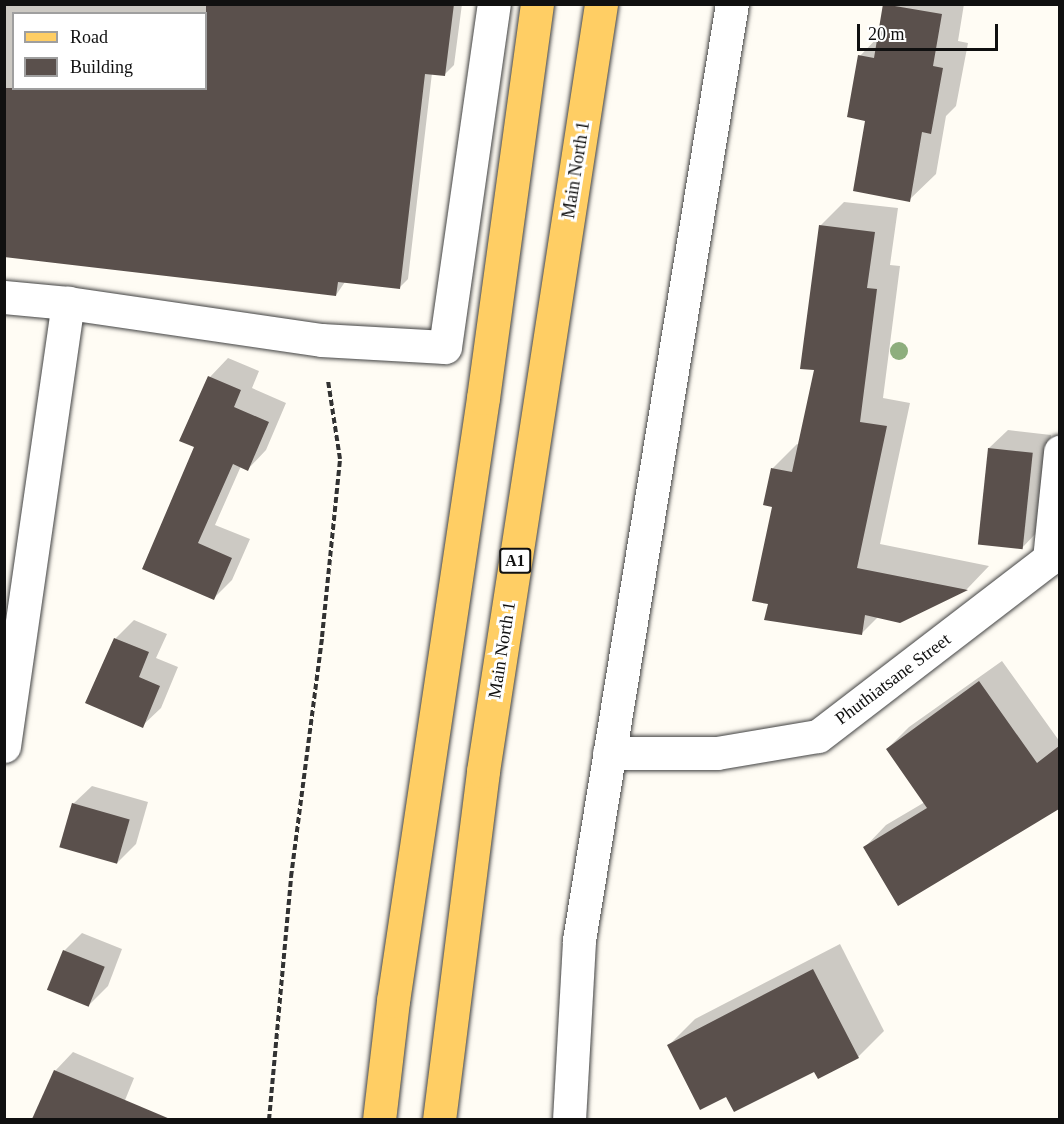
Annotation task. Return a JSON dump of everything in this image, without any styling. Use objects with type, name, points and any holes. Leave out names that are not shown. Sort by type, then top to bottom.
[{"type":"main road","points":[[379,1119],[393,1001],[483,398],[537,4]]},
{"type":"main road","name":"Main North 1","points":[[438,1119],[483,771],[601,4]]},
{"type":"street","points":[[4,297],[68,303],[321,340],[444,347],[494,4]]},
{"type":"street","points":[[568,1119],[579,940],[732,4]]},
{"type":"street","points":[[4,746],[68,303]]},
{"type":"street","name":"Phuthiatsane Street","points":[[609,753],[717,753],[818,736],[1049,559],[1059,452]]},
{"type":"path","points":[[268,1119],[291,878],[322,637],[340,459],[321,340]]},
{"type":"building","points":[[206,4],[454,4],[445,76],[425,74],[400,289],[338,282],[336,296],[4,257],[4,88],[12,88],[12,90],[207,90]]},
{"type":"building","points":[[883,4],[942,14],[933,66],[943,68],[931,134],[922,132],[910,202],[853,191],[865,121],[847,117],[858,55],[874,58]]},
{"type":"building","points":[[819,225],[875,232],[867,288],[877,289],[860,422],[887,426],[857,568],[968,590],[900,623],[865,615],[862,635],[764,620],[768,604],[752,601],[772,507],[763,505],[771,468],[792,472],[814,370],[800,369]]},
{"type":"building","points":[[208,376],[241,390],[234,407],[269,422],[248,471],[233,464],[198,543],[232,558],[214,600],[142,569],[194,447],[179,441]]},
{"type":"building","points":[[988,448],[1033,453],[1023,549],[978,544]]},
{"type":"building","points":[[114,638],[149,652],[139,677],[160,686],[143,728],[85,703]]},
{"type":"building","points":[[979,681],[1037,763],[1059,746],[1059,809],[898,906],[863,847],[927,808],[886,749]]},
{"type":"building","points":[[72,803],[130,820],[117,864],[59,847]]},
{"type":"building","points":[[63,950],[105,967],[89,1007],[47,990]]},
{"type":"building","points":[[813,969],[859,1058],[818,1079],[814,1072],[734,1112],[726,1097],[700,1110],[667,1045]]},
{"type":"building","points":[[54,1070],[170,1119],[32,1119]]}]
